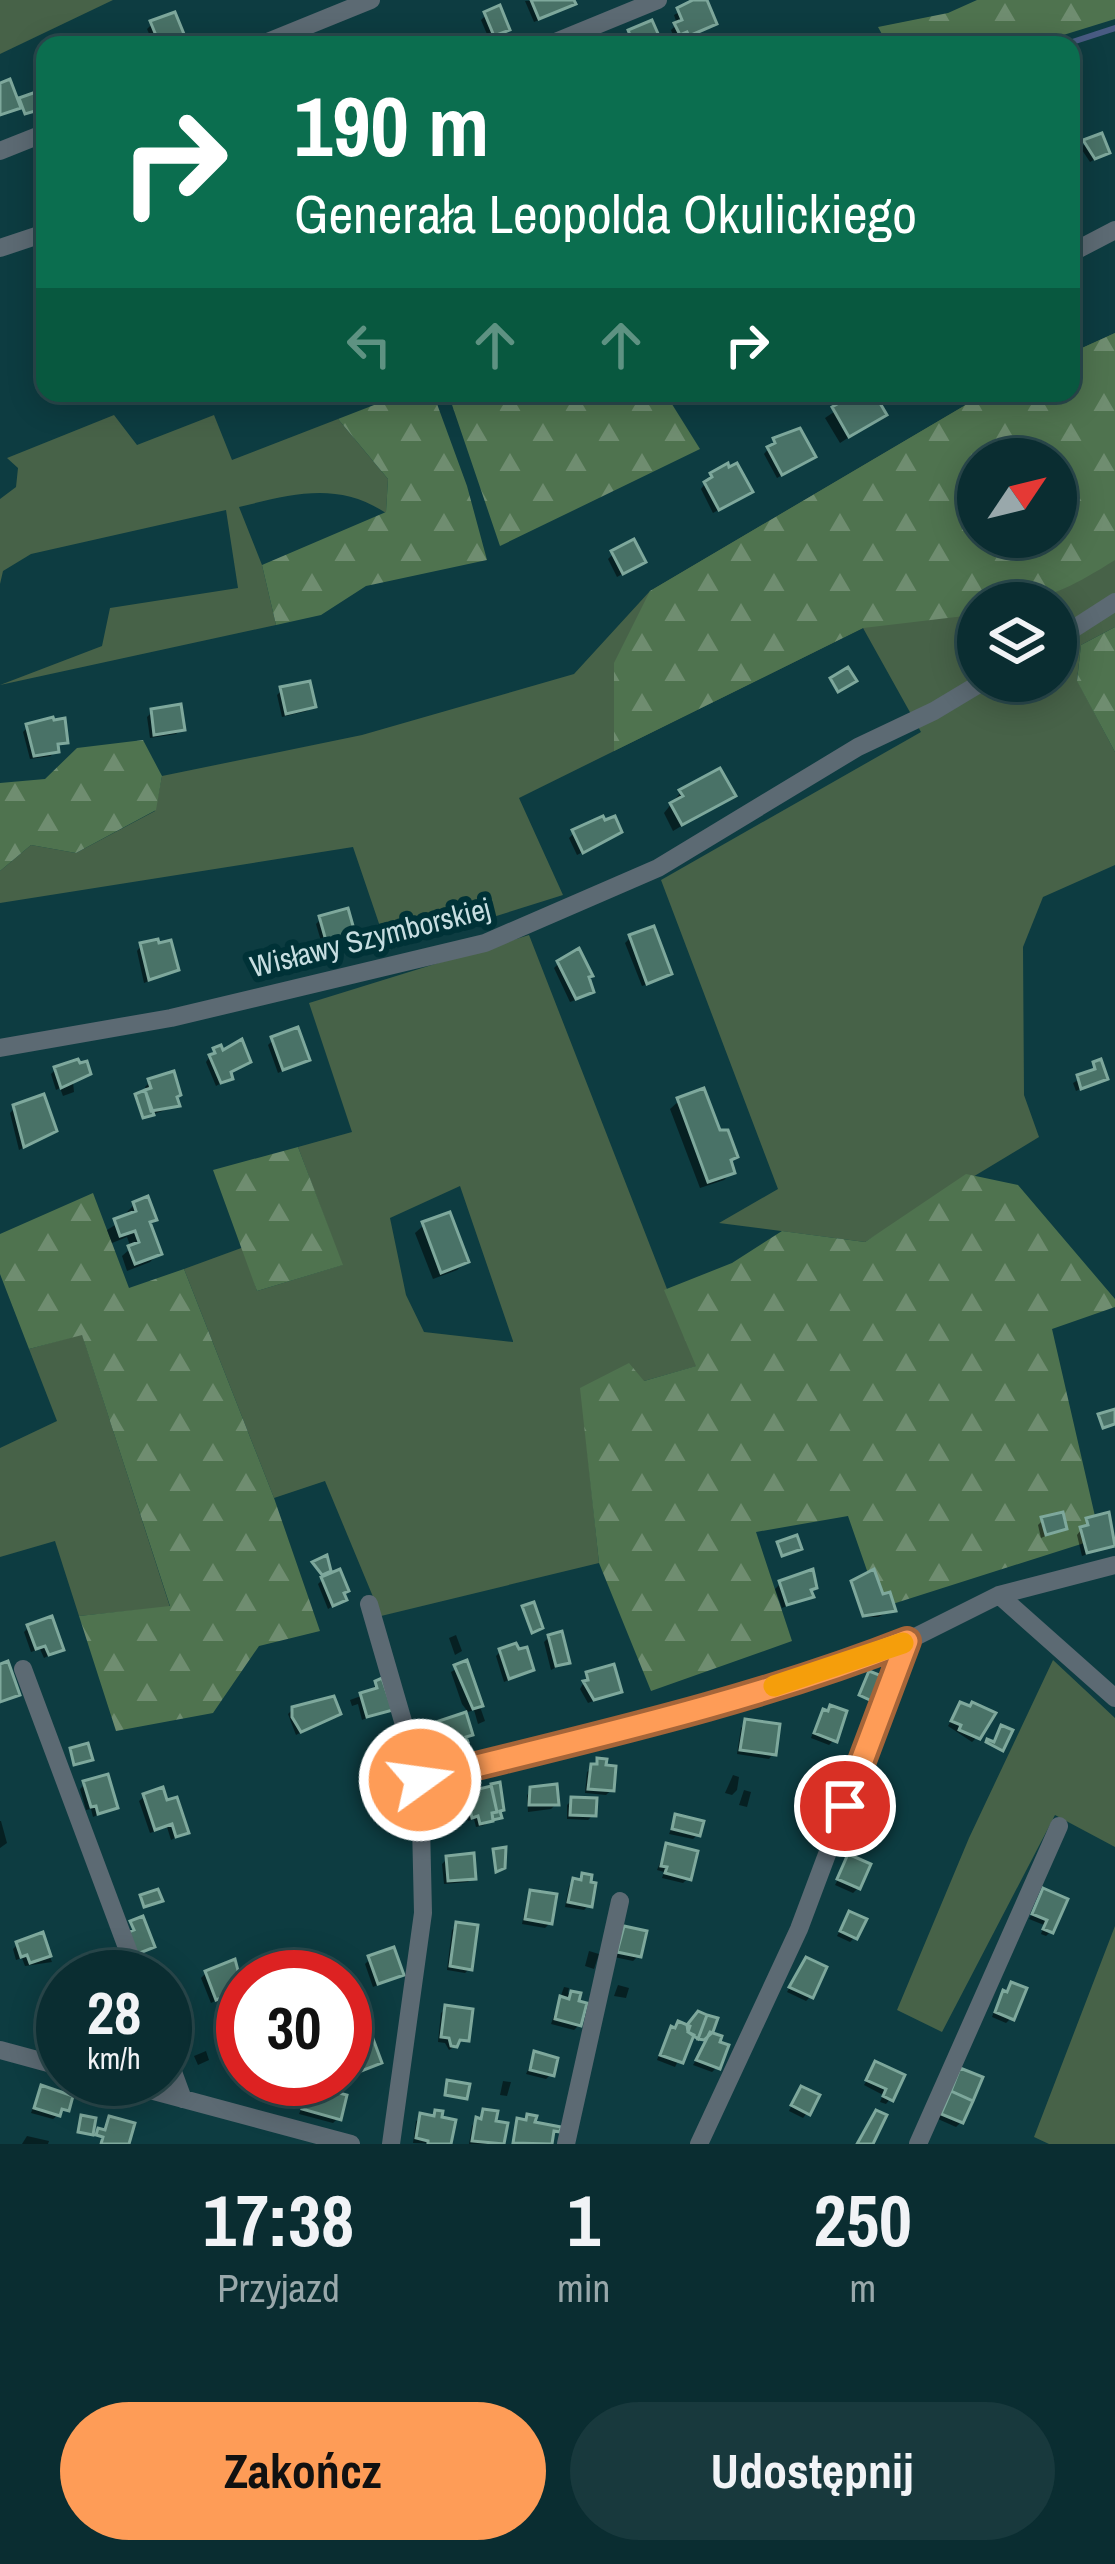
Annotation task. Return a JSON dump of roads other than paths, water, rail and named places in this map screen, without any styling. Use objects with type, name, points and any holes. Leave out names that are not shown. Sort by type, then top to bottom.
[{"type":"street","points":[[282,36],[370,0]]},
{"type":"street","points":[[570,36],[658,0]]},
{"type":"street","points":[[0,151],[36,137]]},
{"type":"street","points":[[1080,248],[1115,230]]},
{"type":"street","points":[[0,248],[36,236]]},
{"type":"street","points":[[1077,626],[1115,602]]},
{"type":"street","name":"Wisławy Szymborskiej","points":[[0,1048],[171,1018],[485,943],[658,868],[858,747],[957,697]]},
{"type":"street","points":[[420,1780],[671,1718],[858,1660],[999,1595],[1115,1565]]},
{"type":"street","points":[[999,1595],[1115,1698]]},
{"type":"street","points":[[369,1604],[420,1780],[423,1913],[391,2144]]},
{"type":"street","points":[[699,2144],[799,1929],[907,1641]]},
{"type":"street","points":[[23,1669],[128,1950]]},
{"type":"street","points":[[918,2144],[1059,1826]]},
{"type":"street","points":[[566,2144],[620,1901]]},
{"type":"street","points":[[0,2050],[36,2060]]},
{"type":"street","points":[[192,2100],[351,2144]]},
{"type":"waterway","points":[[1080,39],[1115,28]]}]
